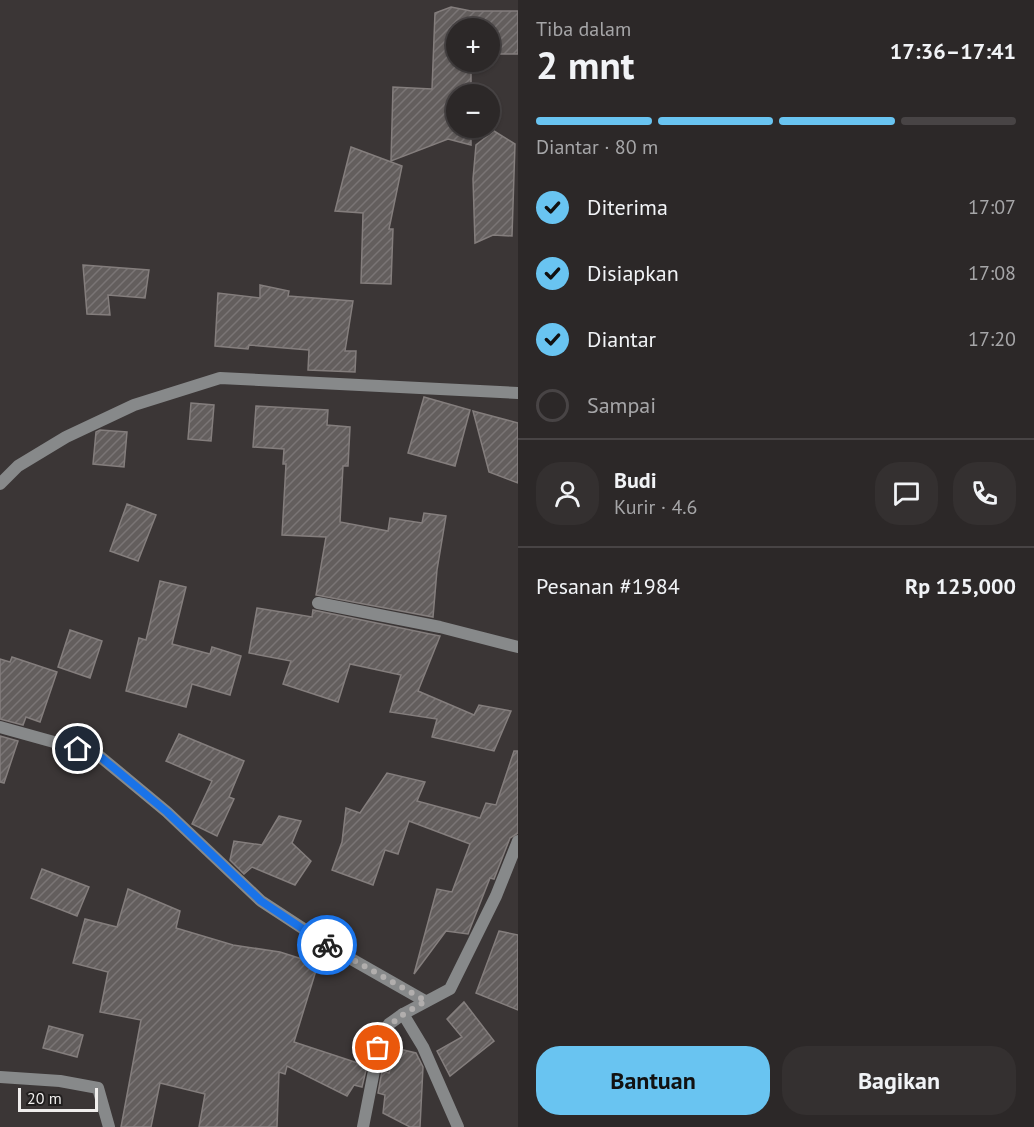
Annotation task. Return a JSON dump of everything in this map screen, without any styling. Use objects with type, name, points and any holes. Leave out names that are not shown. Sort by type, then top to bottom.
[{"type":"street","points":[[0,484],[18,466],[66,436],[134,405],[220,378],[518,393]]},
{"type":"street","points":[[318,603],[487,637],[518,647]]},
{"type":"street","points":[[0,727],[97,754],[167,812],[261,901],[339,952],[426,1001]]},
{"type":"street","points":[[363,1127],[381,1035],[389,1024],[403,1014],[450,989],[496,896],[518,841]]},
{"type":"street","points":[[403,1014],[423,1047],[458,1127]]},
{"type":"street","points":[[0,1077],[79,1083],[98,1088],[109,1127]]},
{"type":"building","points":[[451,7],[471,11],[518,11],[518,54],[500,54],[500,18],[446,18],[446,72],[471,72],[471,84],[446,84],[446,138],[471,138],[471,145],[448,139],[391,161],[393,87],[432,89],[435,13]]},
{"type":"building","points":[[500,135],[515,144],[512,236],[493,235],[475,243],[473,179],[476,145],[485,138],[500,138]]},
{"type":"building","points":[[351,147],[402,166],[389,229],[393,229],[391,284],[361,283],[363,213],[335,211]]},
{"type":"building","points":[[83,265],[149,270],[145,298],[108,295],[110,315],[87,314]]},
{"type":"building","points":[[260,285],[289,291],[288,296],[353,301],[345,351],[356,351],[355,372],[308,370],[309,350],[249,345],[248,349],[215,346],[218,293],[260,298]]},
{"type":"building","points":[[424,397],[470,410],[455,466],[408,453]]},
{"type":"building","points":[[191,403],[214,405],[211,441],[188,439]]},
{"type":"building","points":[[256,406],[328,410],[327,425],[350,427],[348,466],[343,466],[340,522],[388,531],[390,518],[422,523],[424,513],[446,516],[437,570],[433,617],[316,595],[326,537],[282,535],[286,464],[283,464],[284,449],[253,447]]},
{"type":"building","points":[[473,411],[518,423],[518,483],[489,472]]},
{"type":"building","points":[[100,430],[127,432],[124,467],[93,464],[96,432]]},
{"type":"building","points":[[127,504],[156,515],[138,561],[110,551]]},
{"type":"building","points":[[160,581],[186,587],[172,644],[210,654],[212,647],[241,656],[230,695],[192,684],[186,707],[126,691],[139,638],[146,640]]},
{"type":"building","points":[[257,608],[312,617],[313,610],[440,636],[418,691],[474,715],[479,705],[511,711],[494,751],[432,737],[437,719],[390,712],[401,675],[350,664],[338,702],[283,684],[291,661],[249,653]]},
{"type":"building","points":[[70,630],[102,641],[90,678],[58,667]]},
{"type":"building","points":[[12,657],[57,672],[40,722],[26,717],[23,725],[0,719],[0,659],[10,662]]},
{"type":"building","points":[[179,734],[244,761],[229,797],[234,799],[217,836],[192,824],[212,781],[166,761]]},
{"type":"building","points":[[0,736],[18,741],[4,783],[0,782]]},
{"type":"building","points":[[514,751],[518,751],[518,833],[510,838],[494,879],[490,878],[468,934],[446,931],[414,974],[437,889],[452,892],[470,844],[409,821],[398,854],[385,850],[373,885],[332,870],[342,842],[346,808],[360,813],[387,773],[425,782],[417,801],[480,818],[486,803],[496,805]]},
{"type":"building","points":[[279,816],[301,821],[292,843],[311,861],[295,885],[252,867],[244,874],[230,860],[234,841],[262,845]]},
{"type":"building","points":[[42,869],[89,887],[77,916],[31,898]]},
{"type":"building","points":[[128,889],[180,911],[176,928],[233,945],[280,952],[318,964],[294,1042],[367,1066],[362,1087],[354,1085],[347,1096],[287,1066],[285,1074],[279,1072],[277,1127],[199,1127],[205,1094],[160,1083],[151,1127],[121,1127],[141,1020],[100,1012],[108,972],[73,963],[85,919],[117,927]]},
{"type":"building","points":[[499,931],[518,935],[518,1010],[476,993]]},
{"type":"building","points":[[464,1002],[494,1041],[450,1076],[437,1051],[462,1037],[447,1019]]},
{"type":"building","points":[[49,1026],[83,1035],[77,1057],[43,1048]]},
{"type":"building","points":[[395,1048],[416,1053],[423,1067],[420,1127],[410,1127],[383,1113],[385,1095],[378,1093],[382,1071],[389,1073]]},
{"type":"way so far","points":[[327,945],[426,1001],[389,1024],[381,1035],[378,1048]]},
{"type":"route","points":[[78,749],[97,754],[167,812],[261,901],[327,945]]}]
